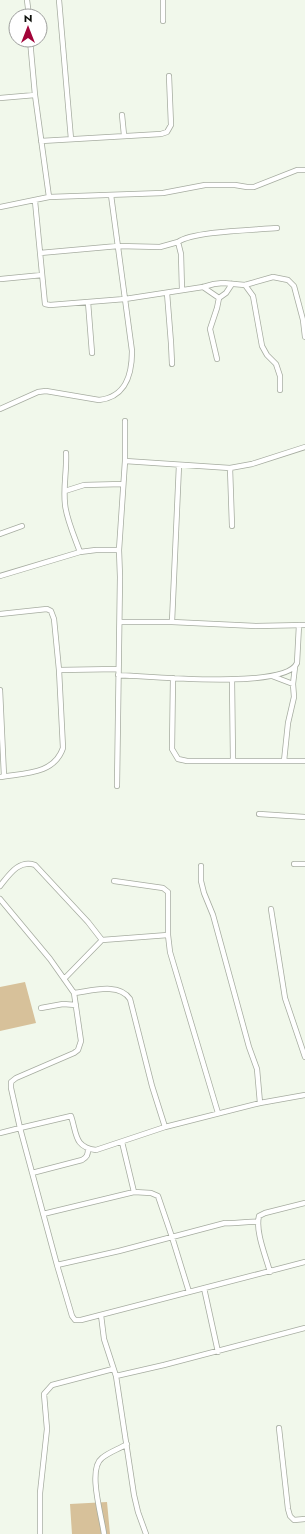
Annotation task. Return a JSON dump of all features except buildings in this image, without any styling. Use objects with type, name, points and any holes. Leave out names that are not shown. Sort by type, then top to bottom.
[{"type":"street","points":[[58,0],[71,139]]},
{"type":"street","points":[[163,0],[163,22]]},
{"type":"street","points":[[31,48],[48,197]]},
{"type":"street","points":[[41,140],[161,134],[167,132],[171,125],[169,76]]},
{"type":"street","points":[[0,98],[35,95]]},
{"type":"street","points":[[122,115],[124,136]]},
{"type":"street","points":[[0,207],[48,197],[163,193],[205,185],[235,185],[254,187],[298,170],[305,170]]},
{"type":"street","points":[[0,409],[38,392],[46,391],[99,400],[106,399],[118,393],[127,382],[132,368],[132,351],[111,195]]},
{"type":"street","points":[[35,200],[45,304],[50,305],[125,299],[214,284],[245,285],[273,277],[288,280],[294,286],[303,320],[305,336]]},
{"type":"street","points":[[40,253],[118,246],[156,247],[178,242],[187,237],[204,234],[277,228]]},
{"type":"street","points":[[178,242],[182,254],[182,290]]},
{"type":"street","points":[[1,279],[42,275]]},
{"type":"street","points":[[217,359],[210,329],[219,298],[226,293],[232,284]]},
{"type":"street","points":[[245,285],[253,296],[262,346],[267,355],[276,364],[280,376],[280,390]]},
{"type":"street","points":[[203,287],[219,298]]},
{"type":"street","points":[[167,293],[172,364]]},
{"type":"street","points":[[88,302],[92,353]]},
{"type":"street","points":[[117,786],[120,622],[119,550],[125,461],[125,421]]},
{"type":"street","points":[[125,461],[230,468],[252,464],[305,447]]},
{"type":"street","points":[[66,454],[67,468],[65,505],[80,552]]},
{"type":"street","points":[[172,622],[180,465]]},
{"type":"street","points":[[230,468],[232,526]]},
{"type":"street","points":[[65,491],[84,485],[123,484]]},
{"type":"street","points":[[0,534],[22,526]]},
{"type":"street","points":[[0,576],[80,552],[119,550]]},
{"type":"street","points":[[0,614],[47,609],[51,611],[54,619],[59,670],[63,748],[61,755],[45,768],[34,773],[2,776],[0,690]]},
{"type":"street","points":[[120,622],[172,622],[256,626],[305,625]]},
{"type":"street","points":[[284,761],[288,723],[294,697],[293,684],[295,666],[297,663],[299,625]]},
{"type":"street","points":[[118,675],[232,680],[252,679],[286,672],[295,666]]},
{"type":"street","points":[[59,670],[118,669]]},
{"type":"street","points":[[272,676],[293,684]]},
{"type":"street","points":[[173,678],[172,749],[178,759],[187,761],[305,761]]},
{"type":"street","points":[[232,680],[233,761]]},
{"type":"street","points":[[259,814],[305,817]]},
{"type":"street","points":[[0,886],[18,866],[26,863],[35,866],[88,922],[102,940]]},
{"type":"street","points":[[294,864],[305,864]]},
{"type":"street","points":[[201,866],[204,893],[213,915],[249,1047],[258,1069],[260,1103]]},
{"type":"street","points":[[114,881],[163,888],[167,890],[169,896],[168,935],[170,952],[218,1113]]},
{"type":"street","points":[[0,899],[50,959],[74,994],[76,1005],[81,1041],[78,1050],[16,1078],[11,1082],[20,1128],[57,1265],[74,1319],[81,1320],[305,1262]]},
{"type":"street","points":[[271,909],[286,998],[305,1057]]},
{"type":"street","points":[[64,979],[102,940],[168,935]]},
{"type":"street","points":[[74,994],[109,989],[122,991],[127,994],[130,999],[164,1127]]},
{"type":"street","points":[[41,1008],[63,1004],[76,1005]]},
{"type":"street","points":[[0,1133],[71,1116],[74,1132],[80,1143],[88,1149],[96,1150],[164,1127],[260,1103],[305,1095]]},
{"type":"street","points":[[122,1142],[134,1192]]},
{"type":"street","points":[[32,1173],[82,1160],[86,1158],[88,1149]]},
{"type":"street","points":[[43,1214],[134,1192],[151,1193],[158,1196],[189,1292]]},
{"type":"street","points":[[270,1272],[258,1222],[259,1216],[265,1213],[305,1203]]},
{"type":"street","points":[[57,1265],[172,1237],[225,1222],[236,1224],[250,1221],[258,1222]]},
{"type":"street","points":[[204,1288],[218,1352]]},
{"type":"street","points":[[101,1315],[104,1339],[116,1376],[134,1495],[146,1534]]},
{"type":"street","points":[[116,1376],[218,1352],[305,1328]]},
{"type":"street","points":[[40,1534],[40,1488],[44,1469],[47,1429],[44,1394],[52,1385],[114,1369]]},
{"type":"street","points":[[279,1428],[290,1516],[294,1520],[305,1519]]},
{"type":"street","points":[[104,1534],[95,1489],[97,1464],[101,1458],[127,1444]]},
{"type":"shaded area","points":[[25,982],[36,1023],[0,1031],[0,987]]},
{"type":"shaded area","points":[[107,1502],[110,1534],[72,1534],[70,1504]]}]
